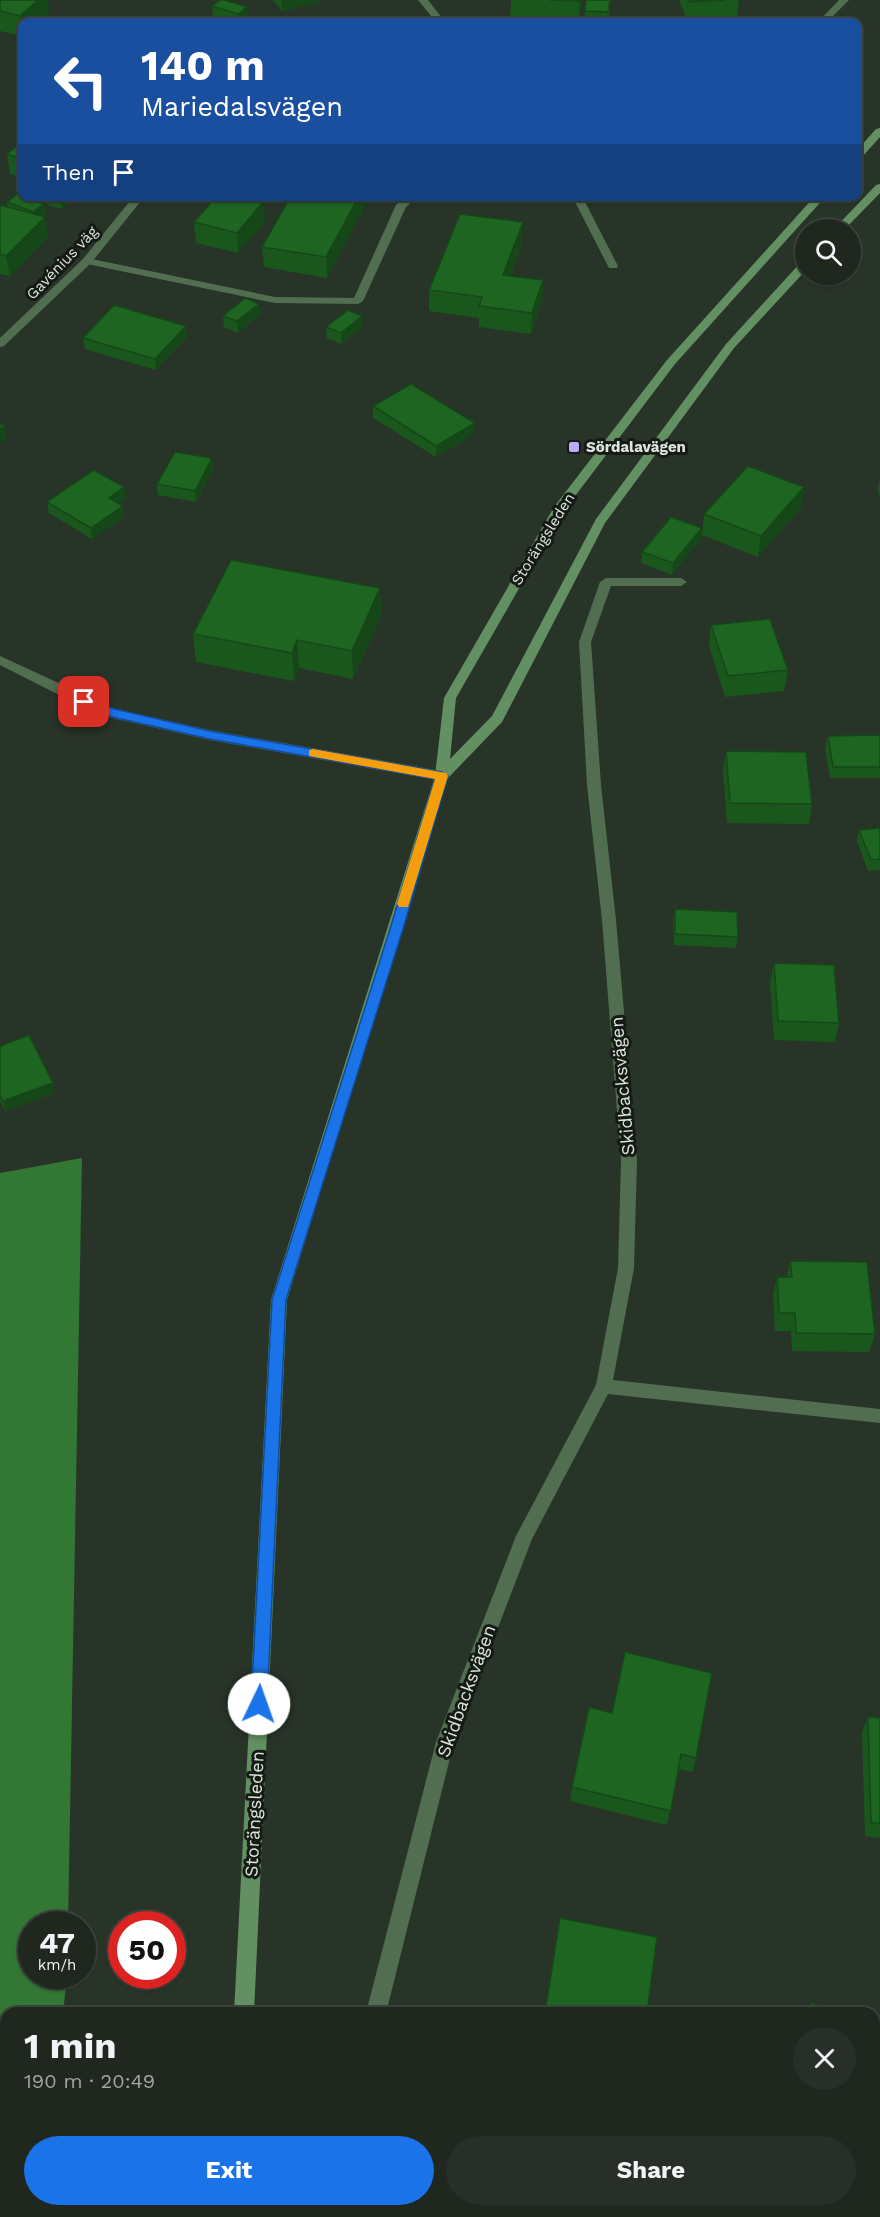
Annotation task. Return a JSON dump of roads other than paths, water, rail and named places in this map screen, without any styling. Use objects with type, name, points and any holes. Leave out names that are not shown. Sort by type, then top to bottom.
[{"type":"main road","points":[[862,151],[880,131]]},
{"type":"main road","points":[[849,219],[880,188]]},
{"type":"main road","name":"Storängsleden","points":[[244,2007],[279,1300],[442,776],[450,698],[558,510],[671,363],[817,201]]},
{"type":"main road","name":"Storängsleden","points":[[442,776],[497,719],[600,522],[730,346],[795,275]]},
{"type":"street","points":[[423,0],[438,18]]},
{"type":"street","points":[[826,18],[844,0]]},
{"type":"street","name":"Gavénius väg","points":[[0,344],[87,261],[136,201]]},
{"type":"street","points":[[87,261],[275,300],[358,301],[401,205],[406,201]]},
{"type":"street","points":[[580,201],[613,266]]},
{"type":"street","name":"Skidbacksvägen","points":[[378,2007],[445,1742],[525,1536],[604,1386],[626,1268],[629,1161],[609,921],[594,785],[585,642],[606,582],[681,582]]},
{"type":"street","points":[[0,660],[20,672],[112,713],[210,735],[442,776]]},
{"type":"street","points":[[604,1386],[880,1416]]},
{"type":"place","name":"Sördalavägen","points":[[574,447]]}]
